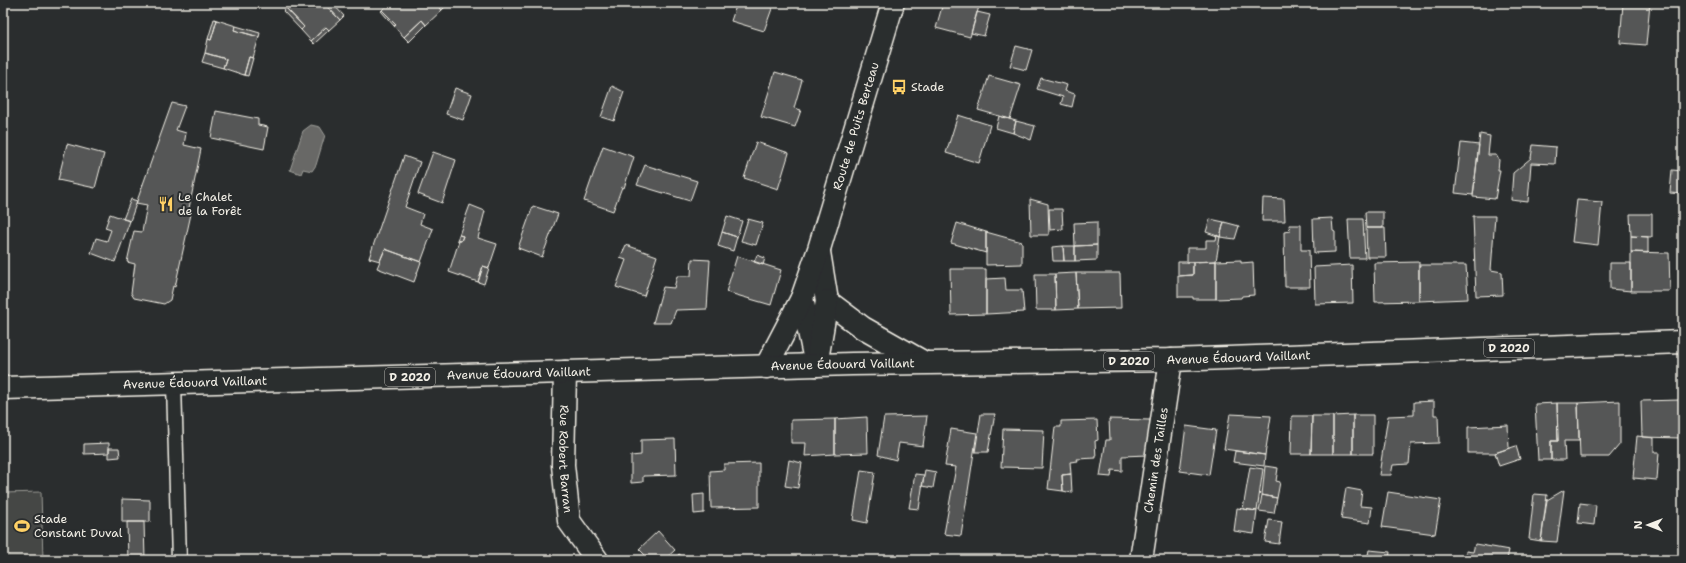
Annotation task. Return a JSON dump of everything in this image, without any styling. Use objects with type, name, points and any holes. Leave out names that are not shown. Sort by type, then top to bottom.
[{"type":"main road","name":"Route de Puits Berteau","points":[[766,367],[802,298],[819,249],[893,3]]},
{"type":"main road","name":"Route de Puits Berteau","points":[[816,365],[827,301],[819,249]]},
{"type":"main road","points":[[802,298],[816,365]]},
{"type":"main road","points":[[827,301],[863,328],[923,362]]},
{"type":"main road","name":"Avenue Édouard Vaillant","points":[[3,388],[923,362],[1172,360],[1683,342]]},
{"type":"main road","name":"Chemin des Tailles","points":[[1141,560],[1172,360]]},
{"type":"main road","name":"Rue Robert Barran","points":[[565,372],[563,465],[569,521],[597,560]]},
{"type":"lane","points":[[174,384],[179,560]]},
{"type":"shaded area","points":[[311,125],[320,127],[325,135],[316,165],[312,171],[303,169],[301,174],[290,170],[303,131]]},
{"type":"shaded area","name":"Stade Constant Duval","points":[[41,492],[43,560],[3,560],[3,493]]},
{"type":"building","points":[[292,3],[324,3],[340,20],[329,30],[326,27],[311,41],[301,30],[304,27],[286,8]]},
{"type":"building","points":[[324,3],[332,3],[344,16],[340,20]]},
{"type":"building","points":[[389,3],[435,3],[442,10],[426,25],[422,20],[404,37],[394,26],[396,24],[382,10]]},
{"type":"building","points":[[435,3],[441,3],[445,7],[442,10]]},
{"type":"building","points":[[737,3],[774,3],[764,31],[731,21]]},
{"type":"building","points":[[943,3],[980,3],[970,37],[936,28]]},
{"type":"building","points":[[1623,3],[1650,3],[1646,45],[1620,43]]},
{"type":"building","points":[[286,8],[304,27],[301,30],[283,11]]},
{"type":"building","points":[[382,10],[396,24],[394,26],[381,11]]},
{"type":"building","points":[[977,12],[990,15],[984,36],[971,33]]},
{"type":"building","points":[[214,19],[217,20],[211,40],[208,39]]},
{"type":"building","points":[[217,20],[236,26],[234,30],[259,37],[253,58],[249,57],[244,75],[223,68],[226,59],[205,53],[208,39],[211,40]]},
{"type":"building","points":[[422,20],[426,25],[409,42],[404,37]]},
{"type":"building","points":[[236,26],[260,33],[259,37],[234,30]]},
{"type":"building","points":[[326,27],[329,30],[314,44],[311,41]]},
{"type":"building","points":[[1016,46],[1032,50],[1026,70],[1010,66]]},
{"type":"building","points":[[205,53],[226,59],[223,68],[202,62]]},
{"type":"building","points":[[249,57],[253,58],[248,76],[244,75]]},
{"type":"building","points":[[775,72],[802,80],[794,108],[801,110],[795,127],[761,117]]},
{"type":"building","points":[[989,76],[1021,85],[1010,119],[978,110]]},
{"type":"building","points":[[1041,78],[1067,85],[1065,91],[1075,94],[1072,107],[1061,104],[1063,97],[1037,89]]},
{"type":"building","points":[[612,86],[624,92],[614,121],[601,117]]},
{"type":"building","points":[[455,88],[472,94],[463,120],[446,114]]},
{"type":"building","name":"Le Chalet de la Forêt","points":[[172,103],[185,106],[176,130],[186,133],[184,145],[201,149],[188,213],[191,214],[175,287],[173,286],[170,300],[164,304],[134,298],[131,293],[135,264],[127,262],[134,231],[142,232],[147,205],[136,203]]},
{"type":"building","points":[[216,111],[258,119],[258,125],[268,127],[264,149],[211,138]]},
{"type":"building","points":[[958,115],[990,125],[979,163],[946,153]]},
{"type":"building","points":[[999,116],[1016,121],[1013,133],[996,128]]},
{"type":"building","points":[[1016,121],[1035,126],[1031,140],[1013,133]]},
{"type":"building","points":[[1480,134],[1490,136],[1488,155],[1496,155],[1499,160],[1498,170],[1500,170],[1495,199],[1473,197]]},
{"type":"building","points":[[756,142],[789,153],[778,189],[744,178]]},
{"type":"building","points":[[1461,143],[1479,145],[1473,195],[1455,193]]},
{"type":"building","points":[[67,144],[104,154],[95,188],[58,180]]},
{"type":"building","points":[[1533,145],[1556,147],[1555,164],[1531,163],[1528,202],[1511,200],[1513,173],[1531,158]]},
{"type":"building","points":[[603,146],[634,157],[624,188],[622,187],[613,211],[584,201]]},
{"type":"building","points":[[433,152],[456,160],[442,203],[418,194]]},
{"type":"building","points":[[404,156],[420,162],[405,207],[423,214],[420,224],[433,229],[421,262],[385,249],[380,261],[369,258]]},
{"type":"building","points":[[645,165],[697,181],[690,201],[637,185]]},
{"type":"building","points":[[1672,170],[1683,171],[1683,194],[1670,193]]},
{"type":"building","points":[[1263,198],[1284,199],[1285,221],[1262,221]]},
{"type":"building","points":[[131,199],[137,201],[130,221],[123,219]]},
{"type":"building","points":[[1030,199],[1048,204],[1049,235],[1031,235]]},
{"type":"building","points":[[1577,200],[1602,202],[1598,245],[1572,242]]},
{"type":"building","points":[[470,205],[485,211],[478,238],[497,244],[489,268],[483,266],[478,282],[449,272],[459,241],[461,241],[463,236],[459,235]]},
{"type":"building","points":[[533,206],[558,214],[542,257],[518,248]]},
{"type":"building","points":[[1049,209],[1062,209],[1063,229],[1050,230]]},
{"type":"building","points":[[1365,212],[1383,212],[1383,228],[1366,228]]},
{"type":"building","points":[[110,214],[130,221],[115,262],[91,253],[96,238],[107,241],[111,230],[105,228]]},
{"type":"building","points":[[1630,214],[1652,214],[1652,237],[1631,236]]},
{"type":"building","points":[[727,216],[742,221],[737,237],[722,232]]},
{"type":"building","points":[[1473,216],[1495,216],[1491,270],[1502,272],[1503,295],[1476,296]]},
{"type":"building","points":[[1332,218],[1333,231],[1335,232],[1335,252],[1314,253],[1313,219]]},
{"type":"building","points":[[748,219],[763,223],[756,245],[741,241]]},
{"type":"building","points":[[1210,219],[1224,222],[1220,237],[1206,232]]},
{"type":"building","points":[[1348,219],[1363,219],[1365,258],[1350,258]]},
{"type":"building","points":[[1097,222],[1097,245],[1075,246],[1074,223]]},
{"type":"building","points":[[1224,222],[1239,226],[1235,239],[1220,237]]},
{"type":"building","points":[[957,223],[986,232],[986,253],[951,243]]},
{"type":"building","points":[[1289,225],[1301,225],[1301,250],[1309,250],[1310,287],[1285,287],[1284,232],[1290,231]]},
{"type":"building","points":[[1366,228],[1385,228],[1386,257],[1367,257]]},
{"type":"building","points":[[722,232],[737,237],[733,251],[718,246]]},
{"type":"building","points":[[986,232],[1022,242],[1022,264],[986,265]]},
{"type":"building","points":[[459,235],[463,236],[461,241],[457,240]]},
{"type":"building","points":[[1217,235],[1220,237],[1216,261],[1187,262],[1187,248],[1206,248],[1206,240],[1216,240]]},
{"type":"building","points":[[1631,236],[1648,237],[1648,253],[1631,252]]},
{"type":"building","points":[[626,245],[657,256],[644,296],[616,287],[626,260],[620,258]]},
{"type":"building","points":[[1097,245],[1097,260],[1075,261],[1075,246]]},
{"type":"building","points":[[1063,246],[1075,246],[1075,261],[1064,261]]},
{"type":"building","points":[[1063,246],[1064,261],[1053,261],[1052,247]]},
{"type":"building","points":[[385,249],[421,262],[414,282],[377,268]]},
{"type":"building","points":[[1631,252],[1669,253],[1670,291],[1631,291]]},
{"type":"building","points":[[757,255],[765,258],[763,265],[754,262]]},
{"type":"building","points":[[737,256],[781,270],[771,305],[726,292]]},
{"type":"building","points":[[692,259],[710,260],[707,309],[676,310],[671,323],[653,323],[663,287],[674,288],[677,276],[691,276]]},
{"type":"building","points":[[1241,260],[1241,263],[1253,262],[1254,295],[1242,296],[1241,298],[1216,299],[1216,261]]},
{"type":"building","points":[[1216,261],[1216,299],[1193,299],[1193,297],[1178,297],[1178,276],[1193,275],[1193,262]]},
{"type":"building","points":[[1178,262],[1193,262],[1193,275],[1178,276]]},
{"type":"building","points":[[1419,262],[1419,301],[1375,302],[1374,263]]},
{"type":"building","points":[[1610,263],[1631,263],[1631,291],[1610,289]]},
{"type":"building","points":[[1352,265],[1353,303],[1315,304],[1314,267]]},
{"type":"building","points":[[1419,265],[1466,265],[1468,299],[1419,301]]},
{"type":"building","points":[[483,266],[489,268],[484,284],[478,282]]},
{"type":"building","points":[[950,269],[986,269],[986,314],[951,315]]},
{"type":"building","points":[[1076,273],[1078,309],[1056,310],[1055,274]]},
{"type":"building","points":[[1076,273],[1120,273],[1121,308],[1078,309]]},
{"type":"building","points":[[1035,274],[1055,274],[1056,310],[1036,310]]},
{"type":"building","points":[[1005,278],[1006,290],[1022,290],[1024,312],[986,314],[986,279]]},
{"type":"building","points":[[1680,400],[1681,438],[1642,437],[1641,401]]},
{"type":"building","points":[[1434,401],[1434,415],[1438,415],[1439,443],[1411,444],[1409,464],[1393,465],[1391,475],[1379,475],[1388,416],[1414,415],[1414,402]]},
{"type":"building","points":[[1620,401],[1620,444],[1609,457],[1580,457],[1578,403]]},
{"type":"building","points":[[1557,403],[1578,403],[1579,441],[1564,441],[1565,460],[1551,460],[1551,441],[1558,441]]},
{"type":"building","points":[[1557,403],[1558,441],[1551,441],[1551,460],[1538,460],[1535,404]]},
{"type":"building","points":[[981,414],[995,414],[988,452],[975,452]]},
{"type":"building","points":[[1230,414],[1271,416],[1265,455],[1224,449]]},
{"type":"building","points":[[1353,415],[1353,454],[1333,454],[1333,416]]},
{"type":"building","points":[[1353,415],[1373,415],[1373,454],[1353,454]]},
{"type":"building","points":[[927,416],[923,446],[899,443],[896,460],[878,455],[884,417]]},
{"type":"building","points":[[1292,416],[1312,416],[1311,454],[1291,454]]},
{"type":"building","points":[[1312,416],[1333,416],[1333,454],[1311,454]]},
{"type":"building","points":[[867,417],[868,453],[835,454],[835,419]]},
{"type":"building","points":[[835,419],[835,454],[805,456],[806,443],[791,443],[791,420]]},
{"type":"building","points":[[1109,419],[1150,420],[1148,455],[1122,456],[1122,471],[1112,470],[1111,477],[1100,476],[1106,440],[1110,440]]},
{"type":"building","points":[[1097,420],[1098,440],[1095,441],[1096,458],[1077,459],[1078,461],[1070,462],[1071,474],[1062,475],[1063,491],[1048,489],[1055,427],[1061,427],[1061,421]]},
{"type":"building","points":[[1508,425],[1509,448],[1495,453],[1468,453],[1468,427]]},
{"type":"building","points":[[1186,426],[1216,430],[1209,475],[1180,471]]},
{"type":"building","points":[[951,429],[977,433],[961,536],[944,534],[956,467],[945,466]]},
{"type":"building","points":[[1003,429],[1044,430],[1042,468],[1001,467]]},
{"type":"building","points":[[1637,436],[1654,438],[1654,452],[1659,452],[1657,480],[1633,478]]},
{"type":"building","points":[[675,439],[676,475],[643,476],[643,482],[631,483],[631,456],[641,455],[641,440]]},
{"type":"building","points":[[109,443],[109,453],[84,454],[84,444]]},
{"type":"building","points":[[1516,446],[1520,459],[1499,466],[1495,453]]},
{"type":"building","points":[[109,448],[119,448],[120,457],[109,458]]},
{"type":"building","points":[[1235,451],[1265,455],[1264,466],[1233,462]]},
{"type":"building","points":[[789,460],[802,463],[798,488],[785,486]]},
{"type":"building","points":[[759,463],[759,507],[711,508],[710,471],[724,470],[724,464]]},
{"type":"building","points":[[1265,466],[1278,468],[1276,481],[1280,482],[1277,498],[1262,495]]},
{"type":"building","points":[[1250,467],[1263,469],[1257,511],[1243,509]]},
{"type":"building","points":[[861,470],[875,472],[867,523],[853,520]]},
{"type":"building","points":[[925,470],[936,472],[933,488],[922,486]]},
{"type":"building","points":[[915,474],[924,475],[919,509],[909,508]]},
{"type":"building","points":[[1071,474],[1072,493],[1063,491],[1062,475]]},
{"type":"building","points":[[1346,488],[1362,491],[1360,506],[1372,507],[1370,523],[1341,519]]},
{"type":"building","points":[[1564,490],[1557,542],[1541,541],[1547,500]]},
{"type":"building","points":[[1388,492],[1441,500],[1435,534],[1382,527]]},
{"type":"building","points":[[704,494],[704,513],[694,514],[693,495]]},
{"type":"building","points":[[1534,494],[1547,495],[1541,541],[1529,539]]},
{"type":"building","points":[[1262,495],[1277,498],[1274,513],[1259,511]]},
{"type":"building","points":[[122,499],[150,500],[150,522],[122,522]]},
{"type":"building","points":[[1580,503],[1596,505],[1594,525],[1578,523]]},
{"type":"building","points":[[1237,508],[1257,511],[1254,534],[1234,531]]},
{"type":"building","points":[[1269,520],[1282,522],[1279,544],[1265,542]]},
{"type":"building","points":[[127,522],[144,522],[145,560],[128,560]]},
{"type":"building","points":[[658,531],[675,550],[664,560],[650,560],[639,549]]},
{"type":"building","points":[[1475,544],[1509,550],[1507,560],[1465,560],[1466,551],[1473,552]]},
{"type":"building","points":[[1369,550],[1390,552],[1389,560],[1367,560]]},
{"type":"building","points":[[679,554],[687,560],[674,560]]},
{"type":"place","name":"Stade","points":[[899,87]]},
{"type":"place","name":"Le Chalet de la Forêt","points":[[166,204]]},
{"type":"place","name":"Stade Constant Duval","points":[[22,526]]}]
